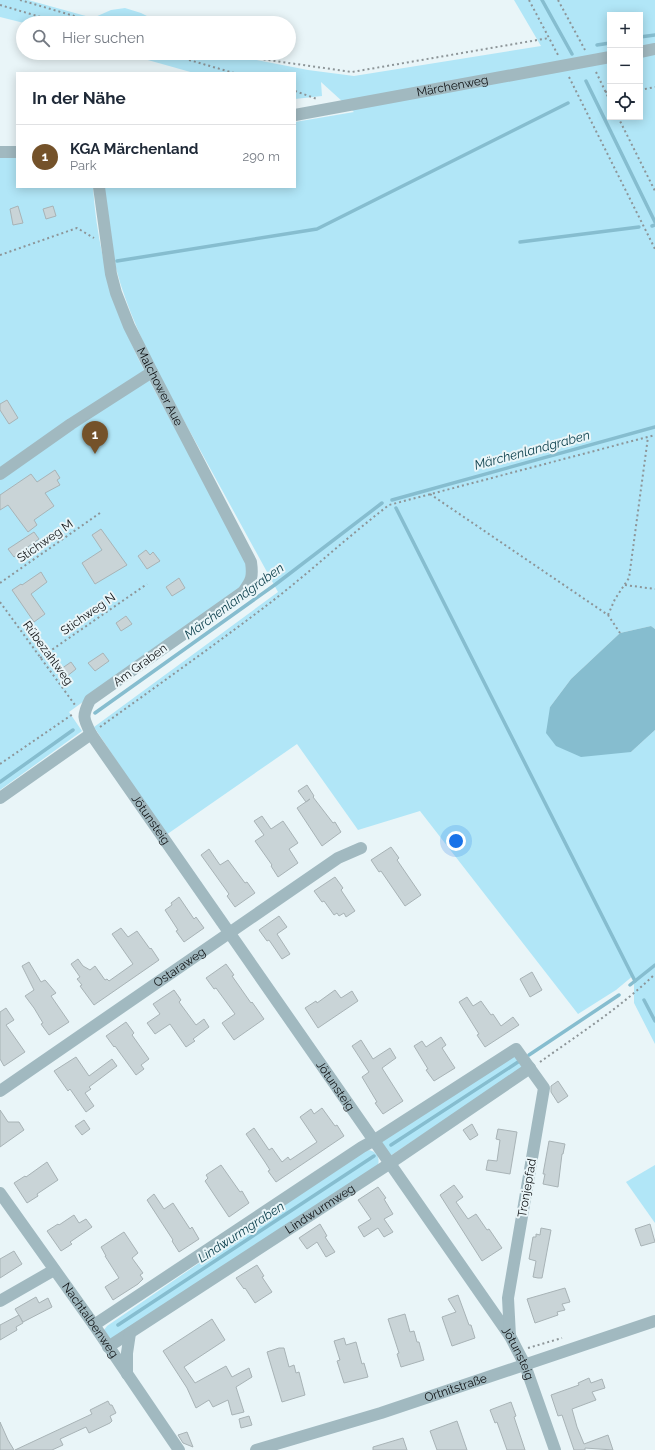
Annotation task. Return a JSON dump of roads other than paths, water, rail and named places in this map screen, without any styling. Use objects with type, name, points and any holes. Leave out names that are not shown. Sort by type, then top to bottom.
[{"type":"street","points":[[643,51],[655,49]]},
{"type":"street","name":"Märchenweg","points":[[296,115],[607,58]]},
{"type":"street","points":[[0,152],[16,152]]},
{"type":"street","name":"Malchower Aue","points":[[99,188],[106,244],[116,293],[129,326],[251,562],[253,575]]},
{"type":"street","points":[[0,474],[71,424],[152,372]]},
{"type":"street","name":"Am Graben","points":[[91,734],[86,724],[84,712],[90,700],[243,592],[250,584],[253,575]]},
{"type":"street","points":[[0,798],[91,734]]},
{"type":"street","name":"Jötunsteig","points":[[91,734],[510,1336],[525,1365],[555,1450]]},
{"type":"street","name":"Ostaraweg","points":[[0,1091],[338,858],[361,848]]},
{"type":"street","name":"Tronjepfad","points":[[373,1141],[516,1049],[530,1068],[544,1088],[508,1298],[510,1336]]},
{"type":"street","name":"Lindwurmweg","points":[[108,1347],[389,1164],[530,1068]]},
{"type":"street","points":[[94,1325],[373,1141]]},
{"type":"street","name":"Nachtalbenweg","points":[[0,1193],[94,1325],[179,1450]]},
{"type":"street","points":[[0,1300],[54,1270]]},
{"type":"street","name":"Ortnitstraße","points":[[256,1450],[381,1413],[655,1321]]},
{"type":"street","points":[[127,1374],[127,1353],[130,1333]]},
{"type":"waterway","points":[[542,0],[572,54]]},
{"type":"waterway","points":[[643,37],[655,35]]},
{"type":"waterway","points":[[597,45],[607,43]]},
{"type":"waterway","points":[[586,81],[655,222]]},
{"type":"waterway","points":[[117,261],[317,229],[568,103]]},
{"type":"waterway","points":[[520,242],[639,227]]},
{"type":"waterway","name":"Märchenlandgraben","points":[[392,500],[655,427]]},
{"type":"waterway","name":"Märchenlandgraben","points":[[95,713],[276,584],[382,503]]},
{"type":"waterway","points":[[396,508],[635,981]]},
{"type":"waterway","name":"Märchenlandgraben","points":[[0,782],[73,730]]},
{"type":"waterway","name":"Lindwurmgraben","points":[[630,985],[655,965]]},
{"type":"waterway","name":"Lindwurmgraben","points":[[529,1055],[619,995]]},
{"type":"waterway","points":[[644,1000],[655,1021]]},
{"type":"waterway","name":"Lindwurmgraben","points":[[391,1145],[518,1062]]},
{"type":"waterway","name":"Lindwurmgraben","points":[[118,1325],[374,1156]]},
{"type":"place","name":"KGA Märchenland","points":[[95,454]]}]
